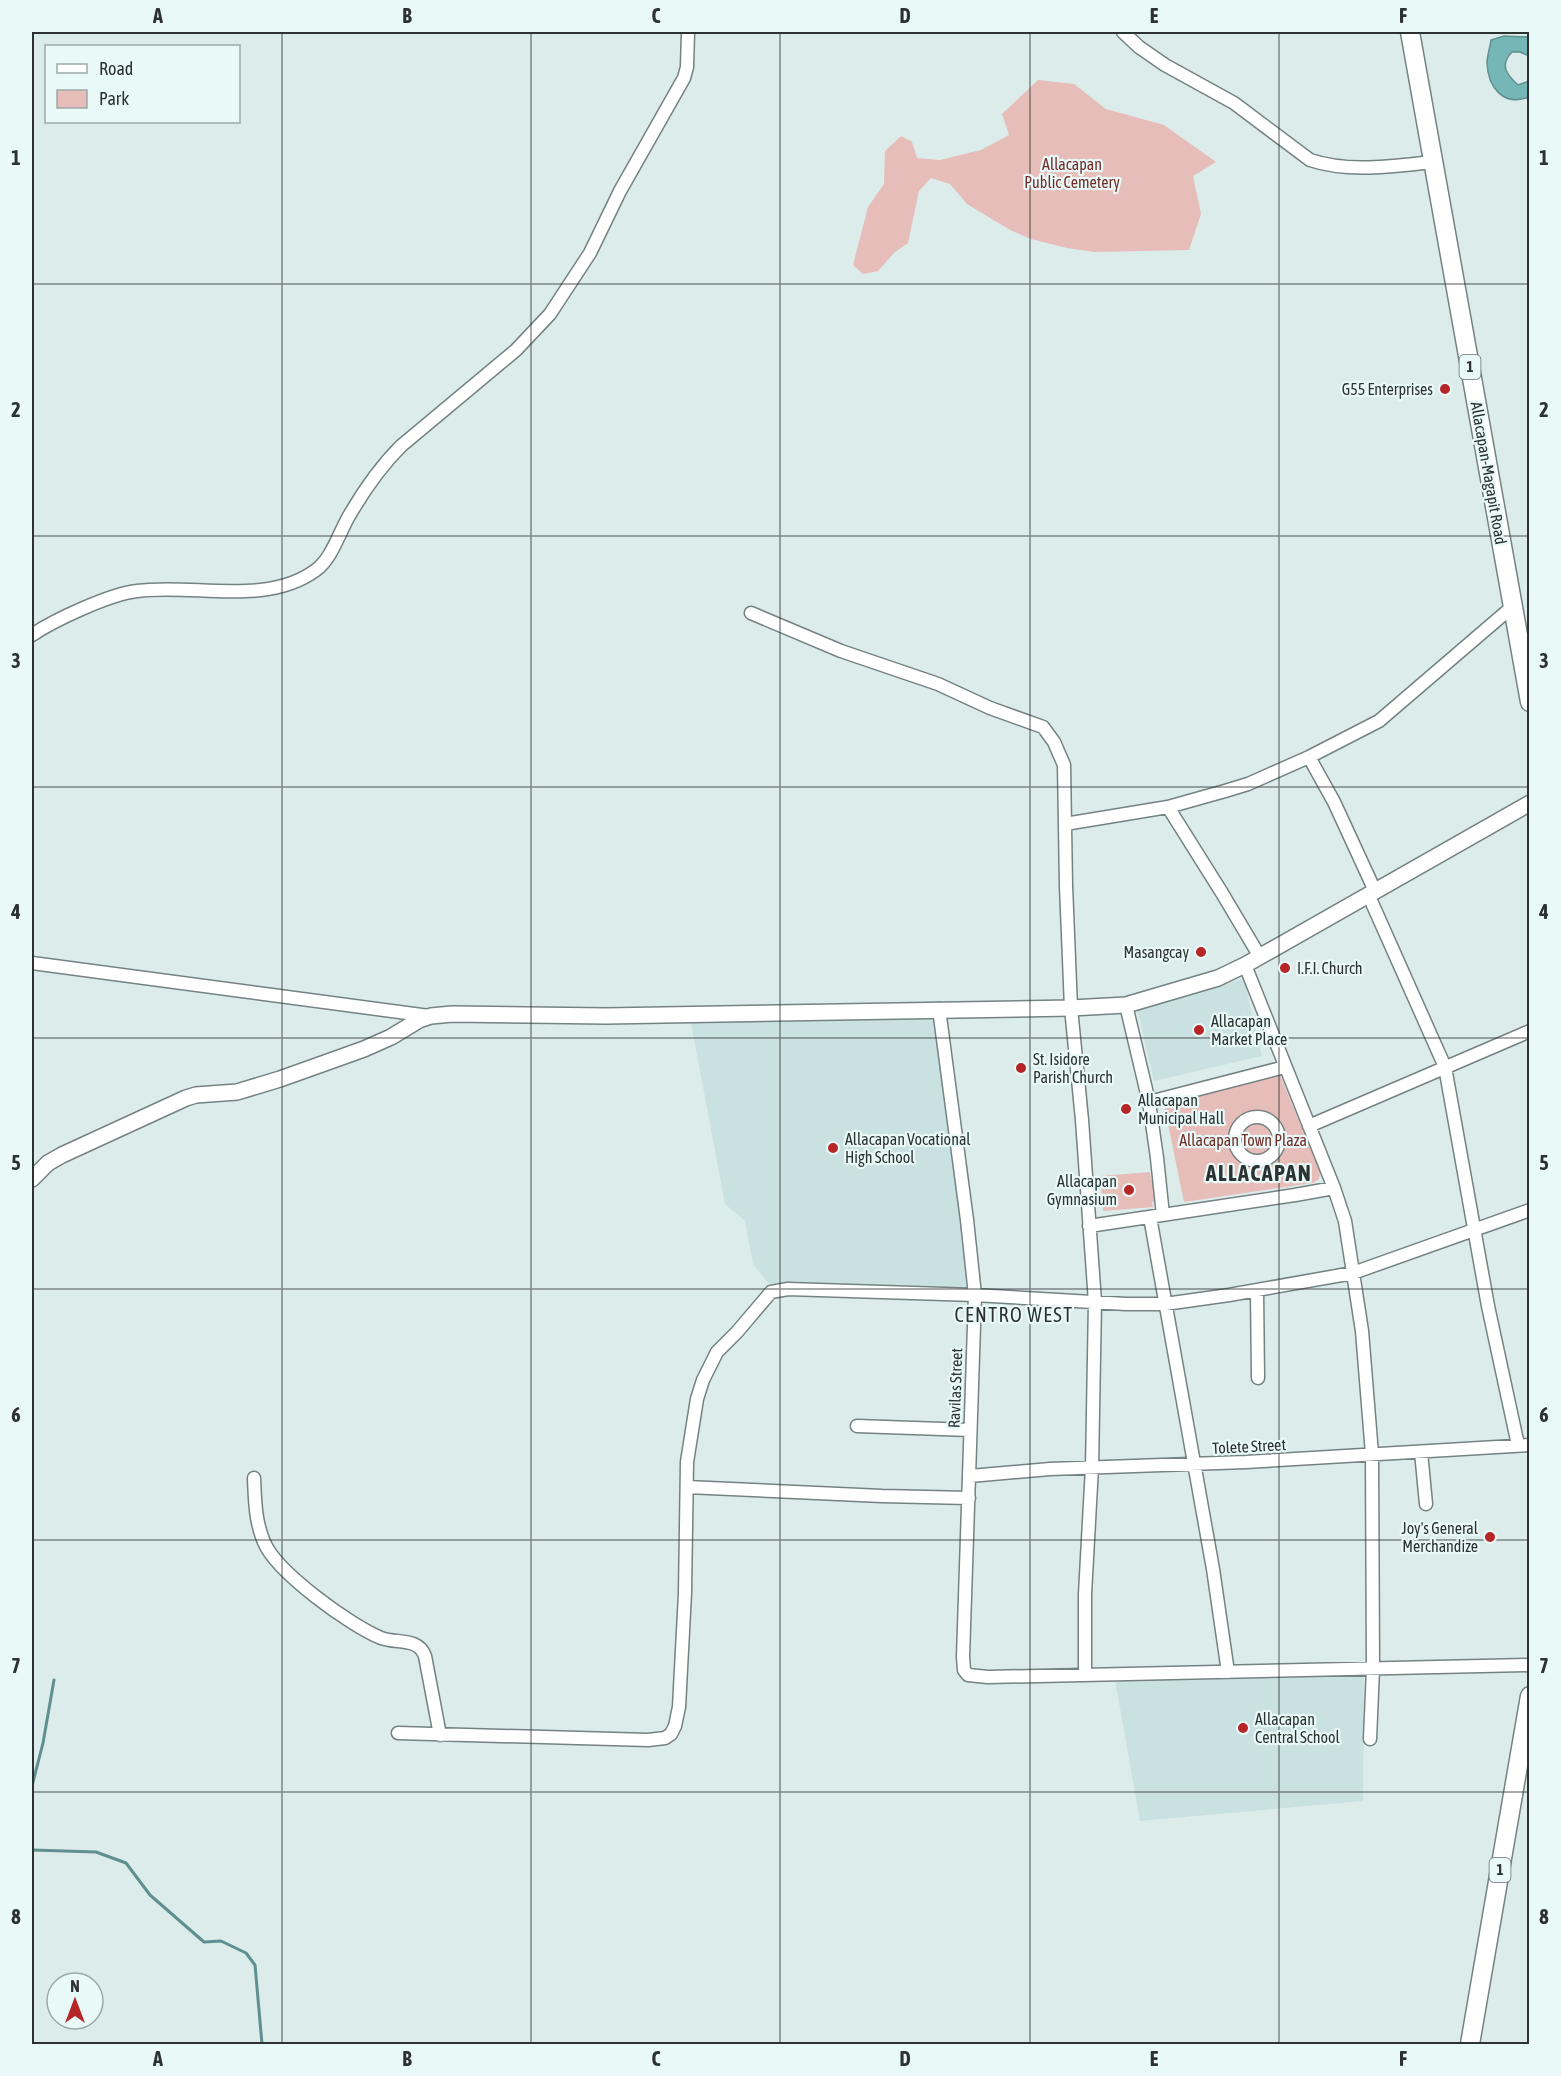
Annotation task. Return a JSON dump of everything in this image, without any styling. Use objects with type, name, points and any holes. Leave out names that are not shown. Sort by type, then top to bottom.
[{"type":"highway","name":"Allacapan-Magapit Road","points":[[1410,32],[1530,702]]},
{"type":"highway","name":"1","points":[[1470,2044],[1530,1695]]},
{"type":"main road","points":[[32,1179],[48,1163],[62,1155],[186,1098],[196,1095],[237,1092],[324,1065],[391,1037],[419,1020],[431,1016],[452,1014],[595,1016],[1071,1008],[1126,1005],[1218,978],[1245,965],[1530,803]]},
{"type":"street","points":[[32,635],[77,612],[121,594],[147,590],[236,592],[280,587],[303,578],[317,569],[326,560],[349,516],[385,461],[516,350],[550,314],[590,253],[620,191],[684,78],[687,67],[688,32]]},
{"type":"street","points":[[1123,32],[1148,53],[1185,77],[1234,103],[1310,160],[1325,165],[1390,167],[1433,162]]},
{"type":"street","points":[[1065,824],[1168,807],[1248,784],[1309,757],[1379,721],[1512,607]]},
{"type":"street","points":[[751,613],[841,651],[938,684],[990,708],[1043,728],[1054,742],[1064,765],[1071,1008],[1095,1302],[1085,1675],[1530,1665]]},
{"type":"street","points":[[1309,757],[1334,802],[1445,1067],[1488,1306],[1524,1445]]},
{"type":"street","points":[[1168,807],[1260,957]]},
{"type":"street","points":[[32,963],[431,1016]]},
{"type":"street","points":[[1245,965],[1345,1221],[1362,1331],[1372,1454],[1373,1669],[1370,1739]]},
{"type":"street","points":[[1126,1005],[1149,1102],[1157,1158],[1156,1216],[1165,1304],[1213,1569],[1228,1672]]},
{"type":"street","name":"Ravilas Street","points":[[939,1009],[975,1295],[964,1670],[968,1675],[988,1677],[1085,1675]]},
{"type":"street","points":[[1309,1126],[1530,1031]]},
{"type":"street","points":[[1149,1102],[1285,1067]]},
{"type":"street","points":[[1089,1227],[1334,1188]]},
{"type":"street","points":[[398,1733],[648,1740],[665,1738],[671,1734],[679,1707],[685,1593],[687,1462],[697,1400],[703,1380],[717,1352],[771,1292],[788,1289],[1165,1304],[1353,1273],[1530,1210]]},
{"type":"street","points":[[1257,1290],[1258,1378]]},
{"type":"street","points":[[857,1426],[970,1430]]},
{"type":"street","name":"Tolete Street","points":[[970,1476],[1092,1467],[1194,1465],[1524,1445]]},
{"type":"street","points":[[1421,1452],[1426,1504]]},
{"type":"street","points":[[254,1478],[256,1515],[264,1544],[294,1579],[309,1592],[372,1634],[420,1647],[425,1656],[440,1735]]},
{"type":"street","points":[[687,1487],[969,1498]]},
{"type":"shaded area","name":"Allacapan Market Place","points":[[1244,979],[1262,1056],[1154,1081],[1136,1004]]},
{"type":"shaded area","name":"Allacapan Vocational High School","points":[[933,1015],[969,1290],[768,1283],[753,1264],[745,1221],[725,1204],[691,1023]]},
{"type":"shaded area","name":"Allacapan Central School","points":[[1364,1671],[1363,1801],[1140,1821],[1115,1680]]},
{"type":"green space","name":"Allacapan Public Cemetery","points":[[1038,80],[1074,84],[1106,109],[1164,125],[1216,162],[1193,176],[1201,214],[1189,250],[1095,252],[1031,239],[1010,230],[967,204],[950,184],[931,178],[919,191],[908,243],[895,252],[878,271],[863,274],[853,265],[868,207],[884,184],[885,151],[901,136],[912,142],[917,158],[940,160],[981,150],[1009,135],[1002,114]]},
{"type":"green space","name":"Allacapan Town Plaza","points":[[1280,1075],[1320,1172],[1319,1179],[1313,1183],[1184,1202],[1164,1104]]},
{"type":"green space","name":"Allacapan Gymnasium","points":[[1150,1172],[1151,1180],[1157,1179],[1159,1201],[1152,1202],[1153,1207],[1103,1211],[1100,1176]]},
{"type":"water","points":[[1504,36],[1529,37],[1529,56],[1520,52],[1512,52],[1505,66],[1508,74],[1518,85],[1529,81],[1529,97],[1512,99],[1505,97],[1499,93],[1490,80],[1487,58],[1491,40]]},
{"type":"waterway","points":[[32,1786],[43,1743],[54,1680]]},
{"type":"waterway","points":[[32,1850],[96,1852],[126,1863],[150,1895],[204,1942],[221,1941],[246,1953],[255,1965],[262,2044]]},
{"type":"place","name":"G55 Enterprises","points":[[1445,389]]},
{"type":"place","name":"Masangcay","points":[[1201,952]]},
{"type":"place","name":"I.F.I. Church","points":[[1285,968]]},
{"type":"place","name":"Allacapan Market Place","points":[[1199,1030]]},
{"type":"place","name":"St. Isidore Parish Church","points":[[1021,1068]]},
{"type":"place","name":"Allacapan Municipal Hall","points":[[1126,1109]]},
{"type":"place","name":"Allacapan Vocational High School","points":[[833,1148]]},
{"type":"place","name":"Allacapan Gymnasium","points":[[1129,1190]]},
{"type":"place","name":"Joy's General Merchandize","points":[[1490,1537]]},
{"type":"place","name":"Allacapan Central School","points":[[1243,1728]]},
{"type":"district","name":"ALLACAPAN","points":[[1259,1173]]},
{"type":"district","name":"CENTRO WEST","points":[[1014,1315]]}]
